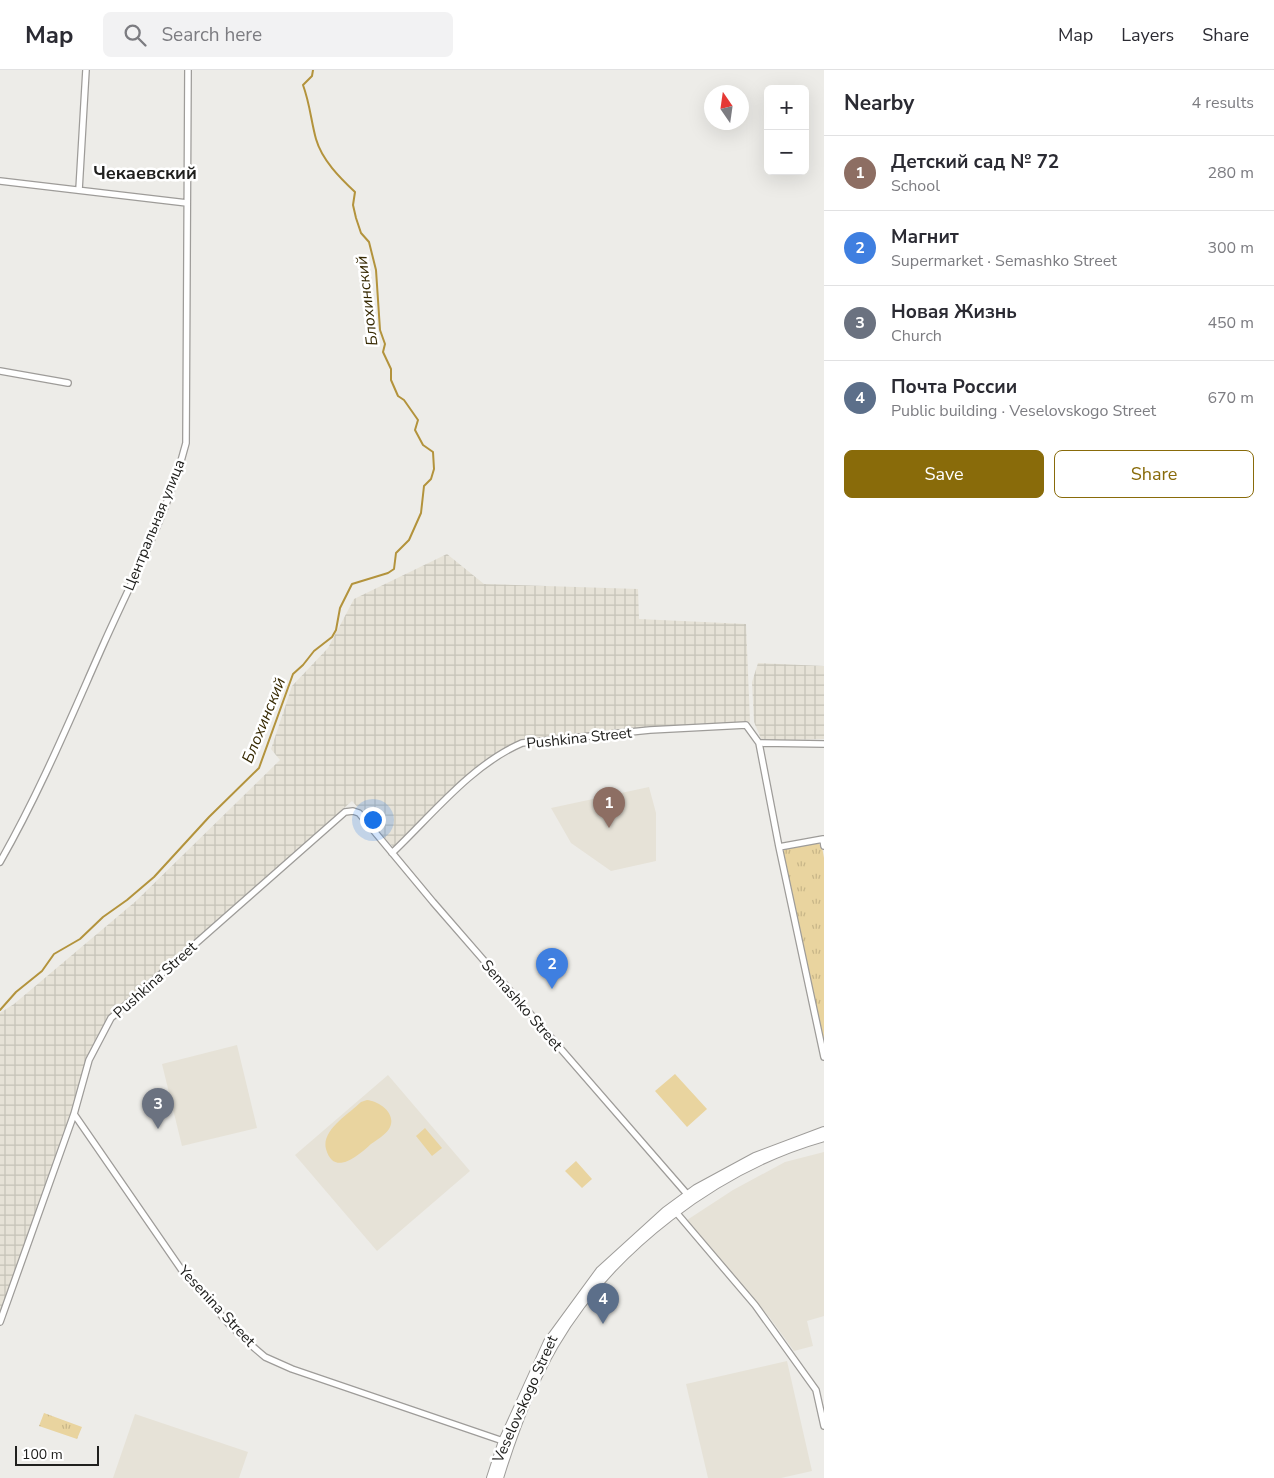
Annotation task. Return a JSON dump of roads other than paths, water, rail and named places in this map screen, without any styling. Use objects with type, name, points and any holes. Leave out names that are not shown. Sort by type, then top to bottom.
[{"type":"main road","name":"Veselovskogo Street","points":[[491,1478],[548,1342],[603,1274],[689,1197],[755,1157],[824,1131]]},
{"type":"main road","name":"Veselovskogo Street","points":[[603,1274],[689,1197],[785,1150],[824,1137]]},
{"type":"main road","name":"Veselovskogo Street","points":[[499,1478],[506,1443]]},
{"type":"street","points":[[78,190],[86,70]]},
{"type":"street","name":"Центральная улица","points":[[0,862],[46,771],[178,475],[186,443],[188,70]]},
{"type":"street","points":[[0,181],[186,203]]},
{"type":"street","points":[[0,371],[68,382]]},
{"type":"street","name":"Pushkina Street","points":[[392,853],[478,770],[507,749],[522,743],[650,730],[746,725],[759,743]]},
{"type":"street","points":[[824,744],[759,743],[824,1057]]},
{"type":"street","name":"Pushkina Street","points":[[0,1322],[74,1114],[89,1060],[111,1018],[345,812],[353,810]]},
{"type":"street","name":"Semashko Street","points":[[353,810],[359,813],[689,1197]]},
{"type":"street","points":[[779,847],[822,839],[824,846]]},
{"type":"street","name":"Yesenina Street","points":[[74,1114],[181,1269],[229,1324],[265,1357],[292,1369],[506,1443]]},
{"type":"street","points":[[675,1211],[756,1305],[816,1390],[824,1426]]},
{"type":"waterway","name":"Блохинский","points":[[0,1010],[16,992],[42,971],[54,954],[80,939],[103,917],[154,877],[209,817],[259,768],[293,674],[314,651],[332,637],[336,630],[340,608],[352,584],[388,573],[394,569],[396,553],[409,540],[421,513],[424,486],[431,479],[434,469],[433,452],[423,445],[415,430],[418,420],[404,400],[398,396],[391,380],[391,369],[383,352],[385,344],[380,330],[376,270],[369,242],[361,233],[356,218],[353,205],[355,192],[327,161],[319,147],[314,132],[303,85],[312,76],[313,70]]},
{"type":"place","name":"Детский сад № 72","points":[[609,828]]},
{"type":"place","name":"Магнит","points":[[552,989]]},
{"type":"place","name":"Новая Жизнь","points":[[158,1129]]},
{"type":"place","name":"Почта России","points":[[603,1324]]},
{"type":"district","name":"Чекаевский","points":[[145,173]]}]
